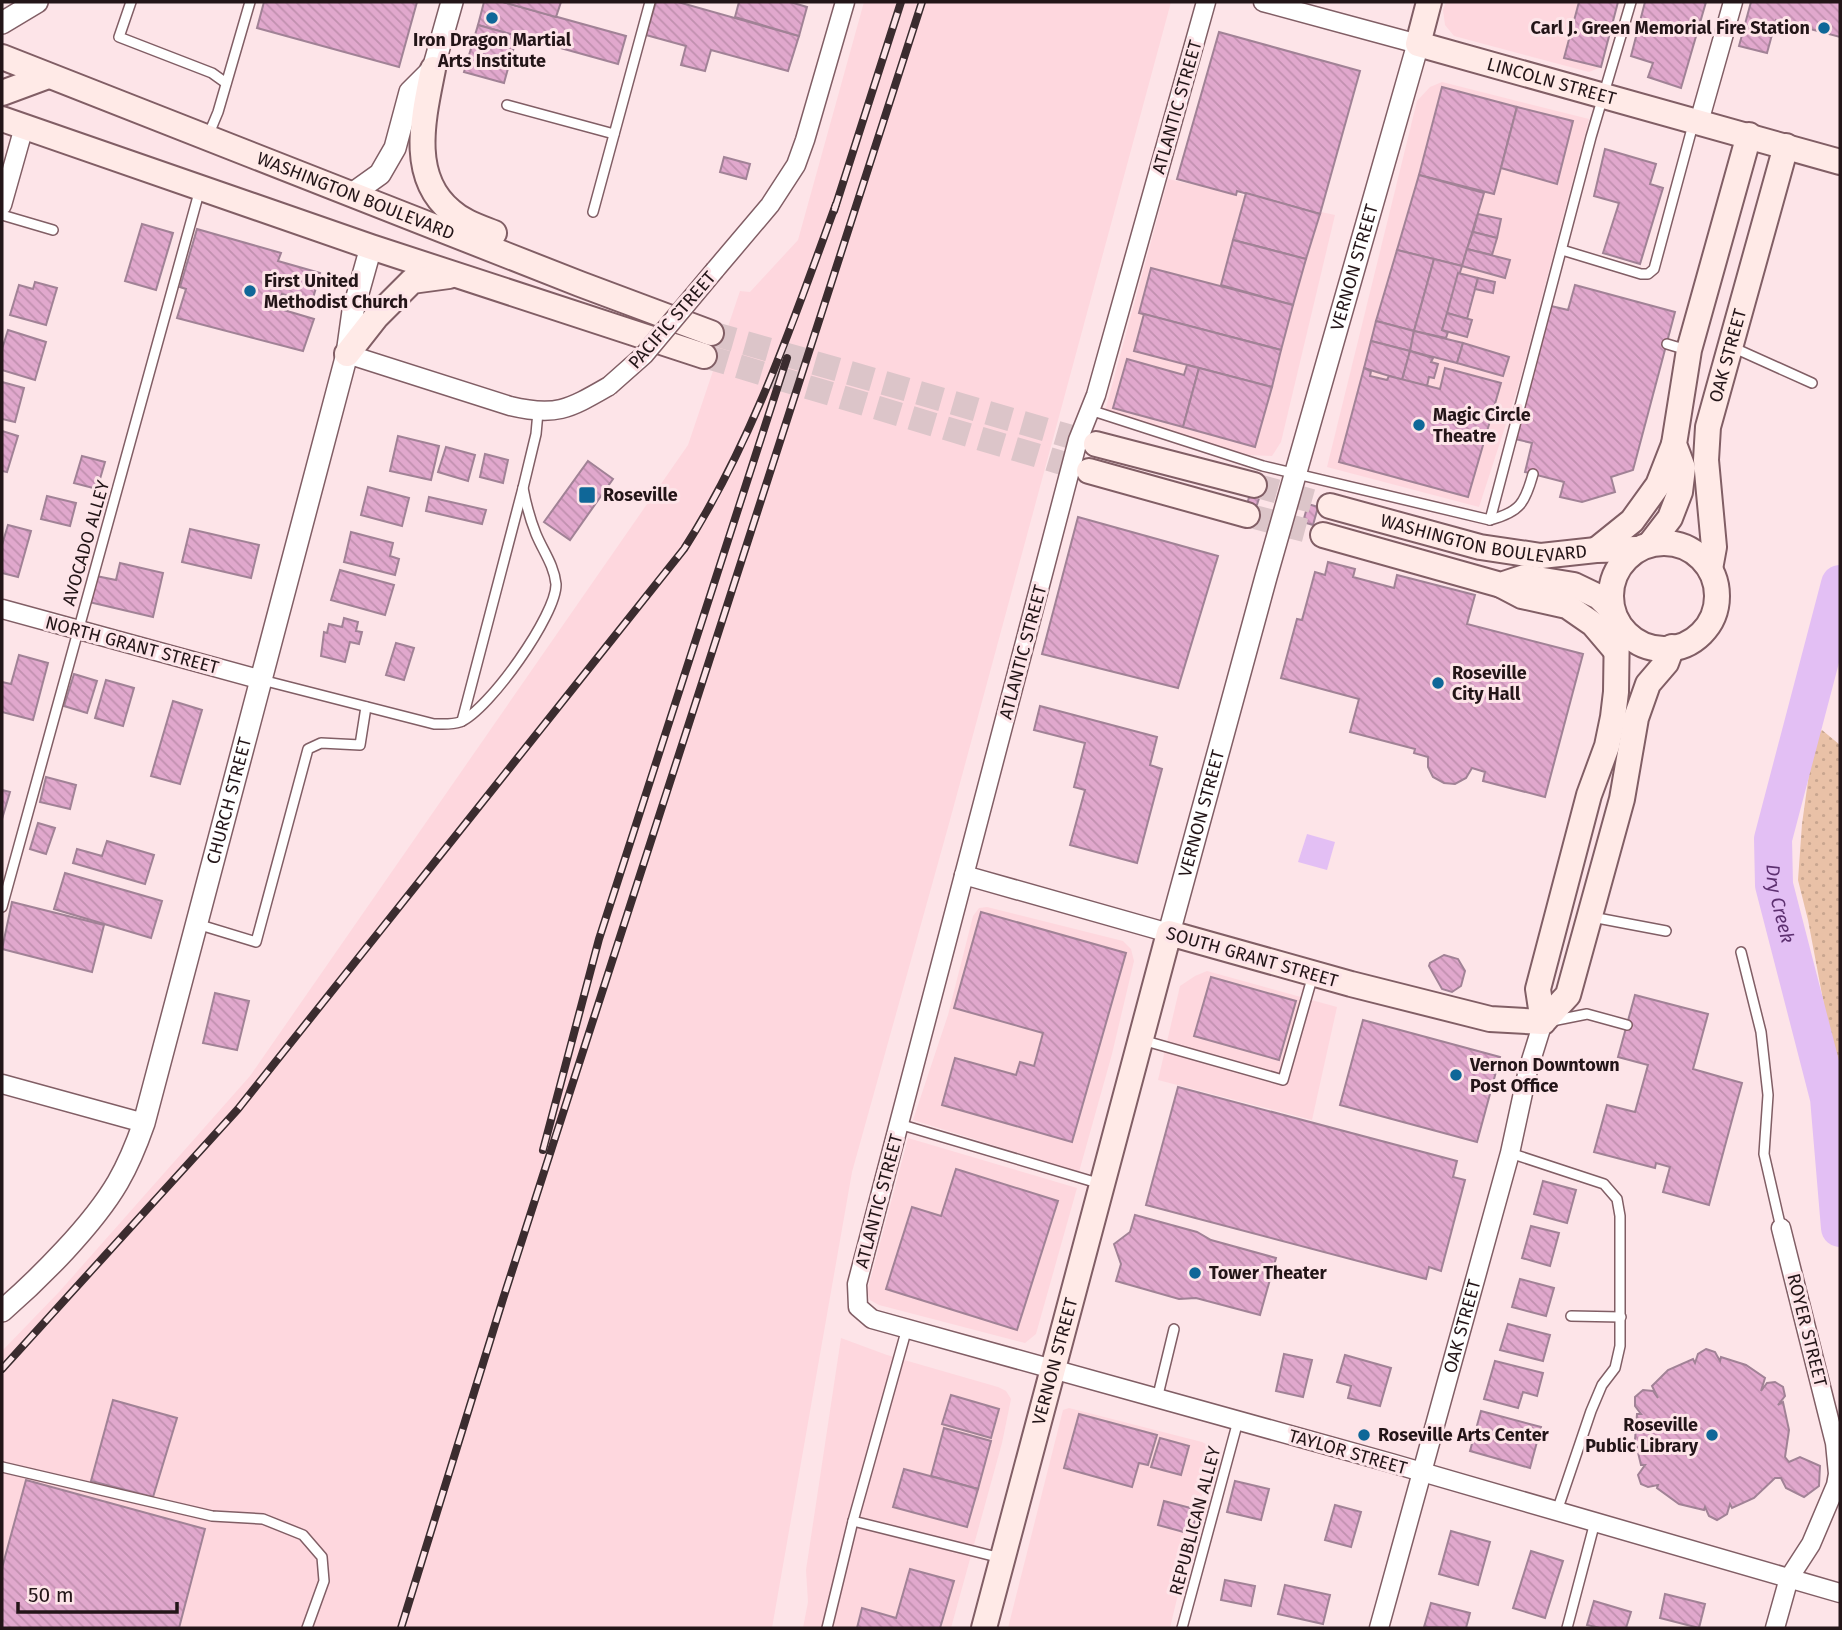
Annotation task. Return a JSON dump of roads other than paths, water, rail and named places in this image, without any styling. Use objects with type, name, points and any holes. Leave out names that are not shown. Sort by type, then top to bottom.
[{"type":"main road","name":"VERNON STREET","points":[[1418,44],[1430,2]]},
{"type":"main road","name":"LINCOLN STREET","points":[[1418,44],[1840,162]]},
{"type":"main road","name":"WASHINGTON BOULEVARD","points":[[2,57],[711,333]]},
{"type":"main road","points":[[433,69],[422,144],[428,178],[439,200],[465,221],[555,257],[580,284]]},
{"type":"main road","points":[[2,93],[48,76]]},
{"type":"main road","points":[[13,123],[371,247],[704,356]]},
{"type":"main road","name":"OAK STREET","points":[[1644,547],[1670,518],[1680,492],[1683,468],[1674,444],[1678,347],[1749,135]]},
{"type":"main road","name":"OAK STREET","points":[[1710,569],[1714,547],[1706,460],[1708,427],[1786,146]]},
{"type":"main road","points":[[347,354],[385,306],[412,281],[456,275]]},
{"type":"main road","points":[[1097,444],[1254,485]]},
{"type":"main road","points":[[1597,550],[1632,521],[1658,485],[1674,444]]},
{"type":"main road","points":[[1088,471],[1247,515]]},
{"type":"main road","name":"WASHINGTON BOULEVARD","points":[[1330,506],[1480,547],[1541,556],[1644,547]]},
{"type":"main road","name":"WASHINGTON BOULEVARD","points":[[1323,535],[1501,585],[1525,577],[1574,584],[1599,597],[1614,616]]},
{"type":"main road","points":[[1664,542],[1678,544],[1690,550],[1710,569],[1717,596],[1710,622],[1690,641],[1672,648],[1650,647],[1637,641],[1614,616],[1613,581],[1618,569],[1626,558],[1644,547],[1664,542]]},
{"type":"main road","points":[[1501,585],[1522,596],[1567,606],[1593,624],[1616,651]]},
{"type":"main road","name":"OAK STREET","points":[[1543,1022],[1538,989],[1589,795],[1609,737],[1616,692],[1614,616]]},
{"type":"main road","name":"OAK STREET","points":[[1543,1022],[1568,995],[1622,799],[1636,718],[1648,684],[1666,663],[1672,648]]},
{"type":"main road","name":"VERNON STREET","points":[[984,1628],[1168,933]]},
{"type":"main road","name":"SOUTH GRANT STREET","points":[[1168,933],[1490,1019],[1543,1022]]},
{"type":"street","points":[[2,23],[37,2]]},
{"type":"street","points":[[352,194],[380,174],[395,148],[411,93],[433,69],[452,2]]},
{"type":"street","name":"PACIFIC STREET","points":[[347,354],[510,406],[538,412],[555,411],[581,403],[609,386],[643,355],[770,205],[796,165],[845,2]]},
{"type":"street","name":"ATLANTIC STREET","points":[[858,1307],[857,1284],[1078,440],[1090,410],[1206,2]]},
{"type":"street","name":"LINCOLN STREET","points":[[1263,2],[1418,44]]},
{"type":"street","points":[[1697,121],[1733,2]]},
{"type":"street","name":"VERNON STREET","points":[[1168,933],[1418,44]]},
{"type":"street","points":[[2,205],[13,123]]},
{"type":"street","name":"CHURCH STREET","points":[[2,1311],[95,1215],[118,1183],[132,1156],[144,1123],[347,354],[353,311],[371,247]]},
{"type":"street","name":"NORTH GRANT STREET","points":[[2,609],[262,680]]},
{"type":"street","name":"SOUTH GRANT STREET","points":[[964,875],[1168,933]]},
{"type":"street","name":"OAK STREET","points":[[1378,1628],[1510,1153],[1528,1070],[1543,1022]]},
{"type":"street","points":[[2,1084],[144,1123]]},
{"type":"street","name":"ROYER STREET","points":[[1775,1628],[1789,1578],[1811,1544],[1836,1485],[1838,1461],[1781,1228]]},
{"type":"street","name":"TAYLOR STREET","points":[[858,1307],[872,1319],[1422,1472],[1840,1593]]},
{"type":"lane","points":[[131,2],[119,37],[212,73],[226,83]]},
{"type":"lane","points":[[207,138],[250,2]]},
{"type":"lane","points":[[593,212],[650,2]]},
{"type":"lane","points":[[1490,520],[1631,2]]},
{"type":"lane","points":[[507,105],[614,134]]},
{"type":"lane","points":[[1562,250],[1641,274],[1647,274],[1654,269],[1697,121]]},
{"type":"lane","name":"AVOCADO ALLEY","points":[[2,907],[201,187]]},
{"type":"lane","points":[[2,215],[53,230]]},
{"type":"lane","points":[[1730,346],[1812,383]]},
{"type":"lane","points":[[1090,410],[1295,474],[1490,520],[1511,514],[1528,494],[1533,474]]},
{"type":"lane","points":[[462,721],[523,488],[536,434],[538,412]]},
{"type":"lane","points":[[262,680],[434,724],[462,721],[484,705],[516,665],[554,602],[554,569],[528,515],[523,488]]},
{"type":"lane","points":[[197,924],[256,942],[308,749],[321,743],[360,745],[366,707]]},
{"type":"lane","points":[[1590,917],[1666,931]]},
{"type":"lane","points":[[1741,952],[1760,1032],[1768,1094],[1764,1153],[1781,1228]]},
{"type":"lane","points":[[1140,1040],[1283,1080],[1314,974]]},
{"type":"lane","points":[[1543,1022],[1587,1014],[1627,1025]]},
{"type":"lane","points":[[899,1124],[1101,1184]]},
{"type":"lane","points":[[1510,1153],[1604,1184],[1617,1199],[1620,1216],[1620,1346],[1615,1368],[1602,1385],[1591,1411],[1557,1511]]},
{"type":"lane","points":[[1571,1316],[1620,1317]]},
{"type":"lane","points":[[827,1628],[853,1521],[906,1328]]},
{"type":"lane","points":[[1157,1399],[1174,1329]]},
{"type":"lane","name":"REPUBLICAN ALLEY","points":[[1182,1628],[1238,1421]]},
{"type":"lane","points":[[2,1467],[212,1516],[262,1520],[303,1535],[322,1557],[324,1581],[307,1628]]},
{"type":"lane","points":[[853,1521],[1003,1558]]},
{"type":"lane","points":[[1567,1628],[1595,1522]]},
{"type":"waterway","name":"Dry Creek","points":[[1840,584],[1773,839],[1774,885],[1829,1098],[1840,1228]]},
{"type":"tunnel","points":[[711,333],[1096,444]]},
{"type":"tunnel","points":[[704,356],[1089,471]]},
{"type":"tunnel","points":[[1254,485],[1330,506]]},
{"type":"tunnel","points":[[1247,515],[1323,535]]},
{"type":"railway","points":[[834,211],[901,2]]},
{"type":"railway","points":[[401,1628],[503,1299],[922,2]]},
{"type":"railway","points":[[2,1369],[238,1109],[684,549],[708,509],[751,424],[787,337],[836,204]]},
{"type":"railway","points":[[543,1150],[599,939],[787,358]]},
{"type":"place","name":"Iron Dragon Martial Arts Institute","points":[[492,18]]},
{"type":"place","name":"Carl J. Green Memorial Fire Station","points":[[1824,28]]},
{"type":"place","name":"First United Methodist Church","points":[[250,291]]},
{"type":"place","name":"Magic Circle Theatre","points":[[1419,425]]},
{"type":"place","name":"Roseville","points":[[587,495]]},
{"type":"place","name":"Roseville City Hall","points":[[1438,683]]},
{"type":"place","name":"Vernon Downtown Post Office","points":[[1456,1075]]},
{"type":"place","name":"Tower Theater","points":[[1195,1273]]},
{"type":"place","name":"Roseville Arts Center","points":[[1364,1435]]},
{"type":"place","name":"Roseville Public Library","points":[[1712,1435]]}]
